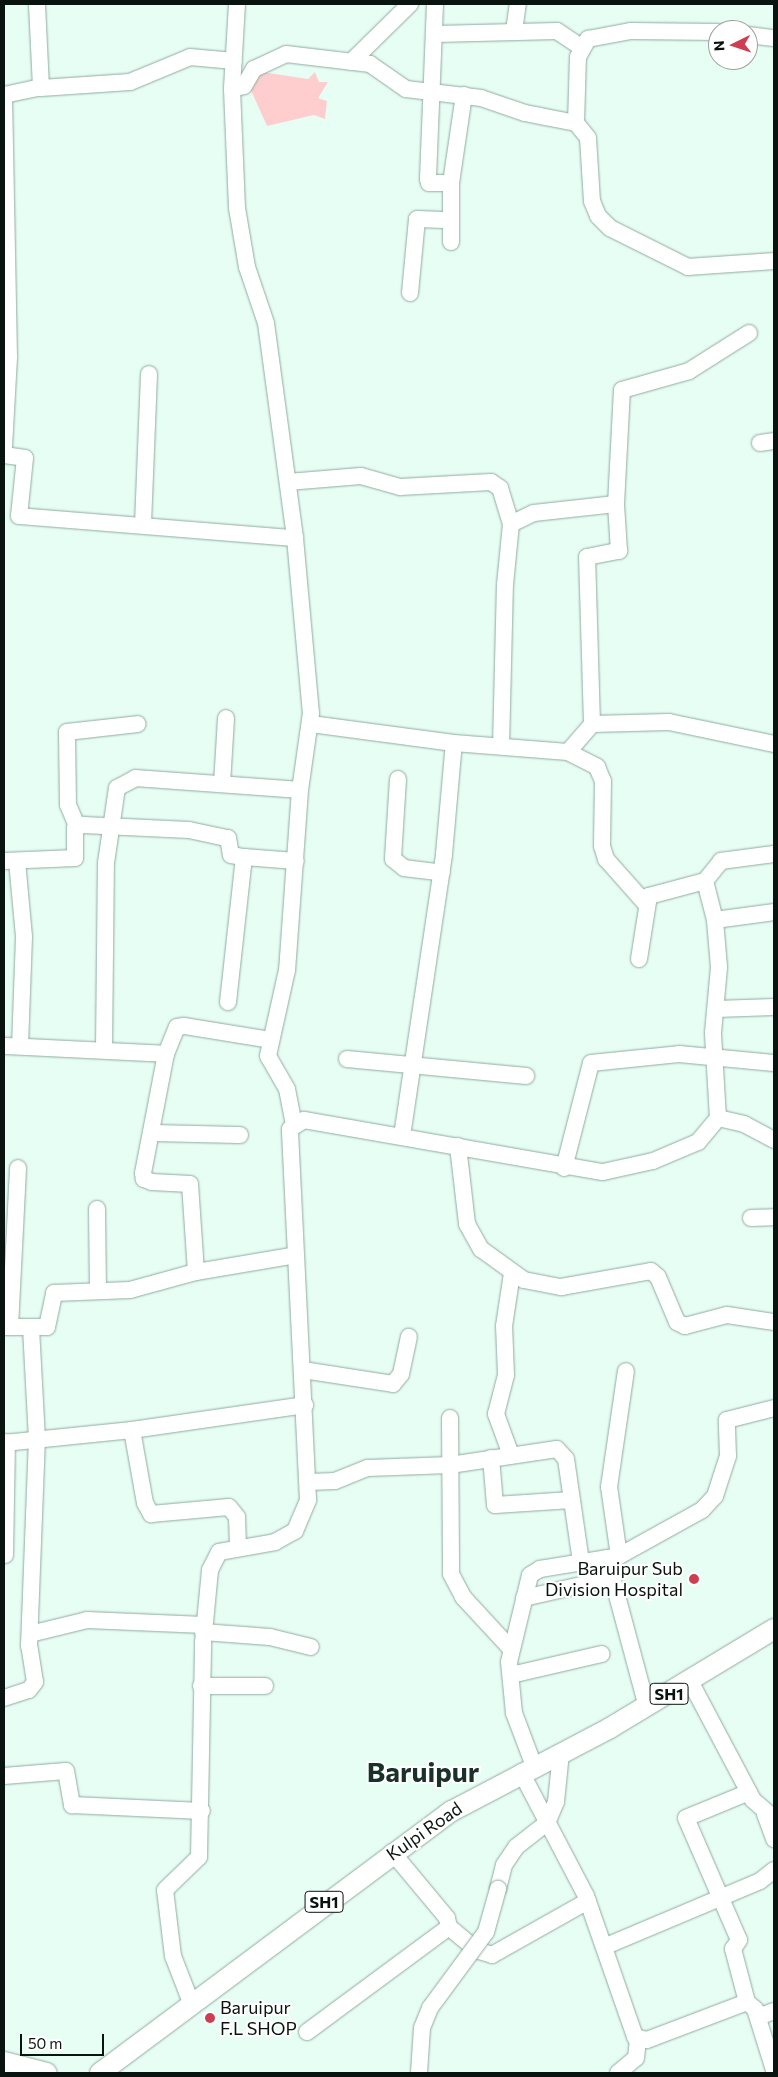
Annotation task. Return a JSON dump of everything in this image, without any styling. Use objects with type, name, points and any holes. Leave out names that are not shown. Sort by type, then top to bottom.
[{"type":"main road","name":"Kulpi Road","points":[[100,2073],[392,1852],[476,1795],[561,1753],[647,1707],[774,1629]]},
{"type":"main road","points":[[4,2062],[47,2073]]},
{"type":"street","points":[[36,4],[41,88]]},
{"type":"street","points":[[192,2005],[173,1956],[165,1890],[199,1857],[202,1812],[201,1686],[204,1628],[214,1560],[219,1552],[238,1546],[275,1542],[295,1531],[304,1517],[309,1482],[288,1143],[294,1124],[285,1084],[270,1065],[270,1040],[287,970],[300,790],[310,724],[295,538],[265,317],[247,266],[237,208],[232,89],[237,4]]},
{"type":"street","points":[[351,62],[410,4]]},
{"type":"street","points":[[435,4],[436,34],[429,91],[428,182],[451,183]]},
{"type":"street","points":[[514,32],[518,4]]},
{"type":"street","points":[[436,34],[561,32],[581,46]]},
{"type":"street","points":[[576,123],[581,46],[588,39],[620,32],[708,32]]},
{"type":"street","points":[[758,36],[774,38]]},
{"type":"street","points":[[232,89],[242,87],[254,69],[282,55],[373,66],[403,88],[464,95],[576,123],[588,138],[596,210],[610,228],[688,266],[774,261]]},
{"type":"street","points":[[4,447],[5,93],[41,88],[130,82],[190,57],[234,61]]},
{"type":"street","points":[[452,242],[451,183],[464,95]]},
{"type":"street","points":[[410,293],[411,248],[418,245],[417,219],[451,220]]},
{"type":"street","points":[[568,752],[592,724],[587,557],[619,551],[616,504],[622,390],[688,371],[749,334]]},
{"type":"street","points":[[143,524],[149,374]]},
{"type":"street","points":[[4,455],[25,458],[19,516],[143,524],[295,538]]},
{"type":"street","points":[[288,482],[361,476],[400,487],[491,482],[500,488],[511,524],[505,585],[501,746]]},
{"type":"street","points":[[511,524],[534,513],[616,504]]},
{"type":"street","points":[[222,784],[226,718]]},
{"type":"street","points":[[592,724],[669,722],[774,744]]},
{"type":"street","points":[[138,724],[67,732],[68,805],[77,826],[75,858],[11,861],[23,920],[12,1046],[104,1048],[166,1054]]},
{"type":"street","points":[[310,724],[454,743],[568,752],[601,773],[606,859],[646,904]]},
{"type":"street","points":[[402,1136],[442,873],[454,743]]},
{"type":"street","points":[[104,1048],[110,825],[117,788],[123,782],[136,778],[300,790]]},
{"type":"street","points":[[398,779],[393,859],[404,868],[442,873]]},
{"type":"street","points":[[77,826],[110,825],[220,834],[228,838],[232,855],[296,862]]},
{"type":"street","points":[[639,959],[646,904],[654,893],[705,881],[721,861],[774,854]]},
{"type":"street","points":[[228,1002],[244,857]]},
{"type":"street","points":[[294,1124],[304,1120],[458,1146],[564,1168],[603,1172],[653,1161],[698,1142],[718,1118],[713,1060],[716,1009],[720,988],[716,920],[705,881]]},
{"type":"street","points":[[716,920],[774,912]]},
{"type":"street","points":[[716,1009],[774,1007]]},
{"type":"street","points":[[196,1272],[192,1189],[185,1183],[144,1179],[166,1054],[177,1027],[184,1026],[270,1040]]},
{"type":"street","points":[[564,1168],[591,1063],[679,1054],[713,1060],[774,1063]]},
{"type":"street","points":[[347,1059],[526,1076]]},
{"type":"street","points":[[718,1118],[744,1124],[774,1140]]},
{"type":"street","points":[[151,1133],[240,1135]]},
{"type":"street","points":[[458,1146],[467,1224],[481,1249],[512,1272],[547,1287],[561,1287],[651,1271],[658,1277],[677,1322],[685,1326],[727,1315],[774,1322]]},
{"type":"street","points":[[18,1168],[7,1327],[47,1327],[54,1293],[162,1285],[196,1272],[296,1255]]},
{"type":"street","points":[[97,1208],[98,1291]]},
{"type":"street","points":[[751,1218],[774,1217]]},
{"type":"street","points":[[511,1454],[496,1414],[506,1375],[504,1326],[512,1272]]},
{"type":"street","points":[[4,1698],[34,1687],[30,1634],[37,1440],[32,1328]]},
{"type":"street","points":[[303,1370],[393,1384],[401,1374],[409,1337]]},
{"type":"street","points":[[626,1371],[609,1493],[613,1557],[612,1578],[647,1707]]},
{"type":"street","points":[[5,1555],[5,1443],[132,1430],[305,1405]]},
{"type":"street","points":[[618,2073],[636,2058],[638,2039],[606,1946],[588,1901],[547,1823],[527,1769],[514,1713],[510,1675],[511,1649],[530,1575],[581,1562],[613,1557],[702,1510],[715,1496],[728,1456],[727,1420],[774,1408]]},
{"type":"street","points":[[450,1418],[451,1574],[463,1597],[511,1649]]},
{"type":"street","points":[[132,1430],[144,1503],[151,1514],[229,1507],[237,1517],[238,1546]]},
{"type":"street","points":[[309,1482],[335,1481],[368,1468],[450,1465],[511,1454],[563,1451],[581,1562]]},
{"type":"street","points":[[491,1458],[495,1505],[572,1500]]},
{"type":"street","points":[[524,1598],[612,1578]]},
{"type":"street","points":[[30,1634],[87,1620],[204,1628],[270,1637],[311,1647]]},
{"type":"street","points":[[510,1675],[602,1654]]},
{"type":"street","points":[[690,1681],[749,1792],[770,1816],[774,1839]]},
{"type":"street","points":[[201,1686],[265,1686]]},
{"type":"street","points":[[419,2073],[422,2028],[430,2008],[486,1932],[504,1865],[516,1847],[547,1823],[556,1802],[561,1753]]},
{"type":"street","points":[[4,1776],[66,1771],[72,1805],[202,1812]]},
{"type":"street","points":[[749,1792],[686,1818],[739,1940],[733,1949],[747,2002],[758,2017],[774,2070]]},
{"type":"street","points":[[392,1852],[448,1918],[449,1927],[476,1950],[492,1955],[588,1901]]},
{"type":"street","points":[[606,1946],[721,1895],[760,1881],[774,1870]]},
{"type":"street","points":[[307,2032],[449,1927]]},
{"type":"street","points":[[638,2039],[646,2040],[747,2002]]},
{"type":"street","points":[[758,2017],[774,2011]]},
{"type":"shaded area","points":[[255,71],[308,79],[315,72],[319,82],[328,82],[318,98],[327,101],[325,119],[314,115],[267,126],[250,88]]},
{"type":"place","name":"Baruipur Sub Division Hospital","points":[[694,1579]]},
{"type":"place","name":"Baruipur F.L SHOP","points":[[210,2018]]},
{"type":"district","name":"Baruipur","points":[[423,1771]]}]
